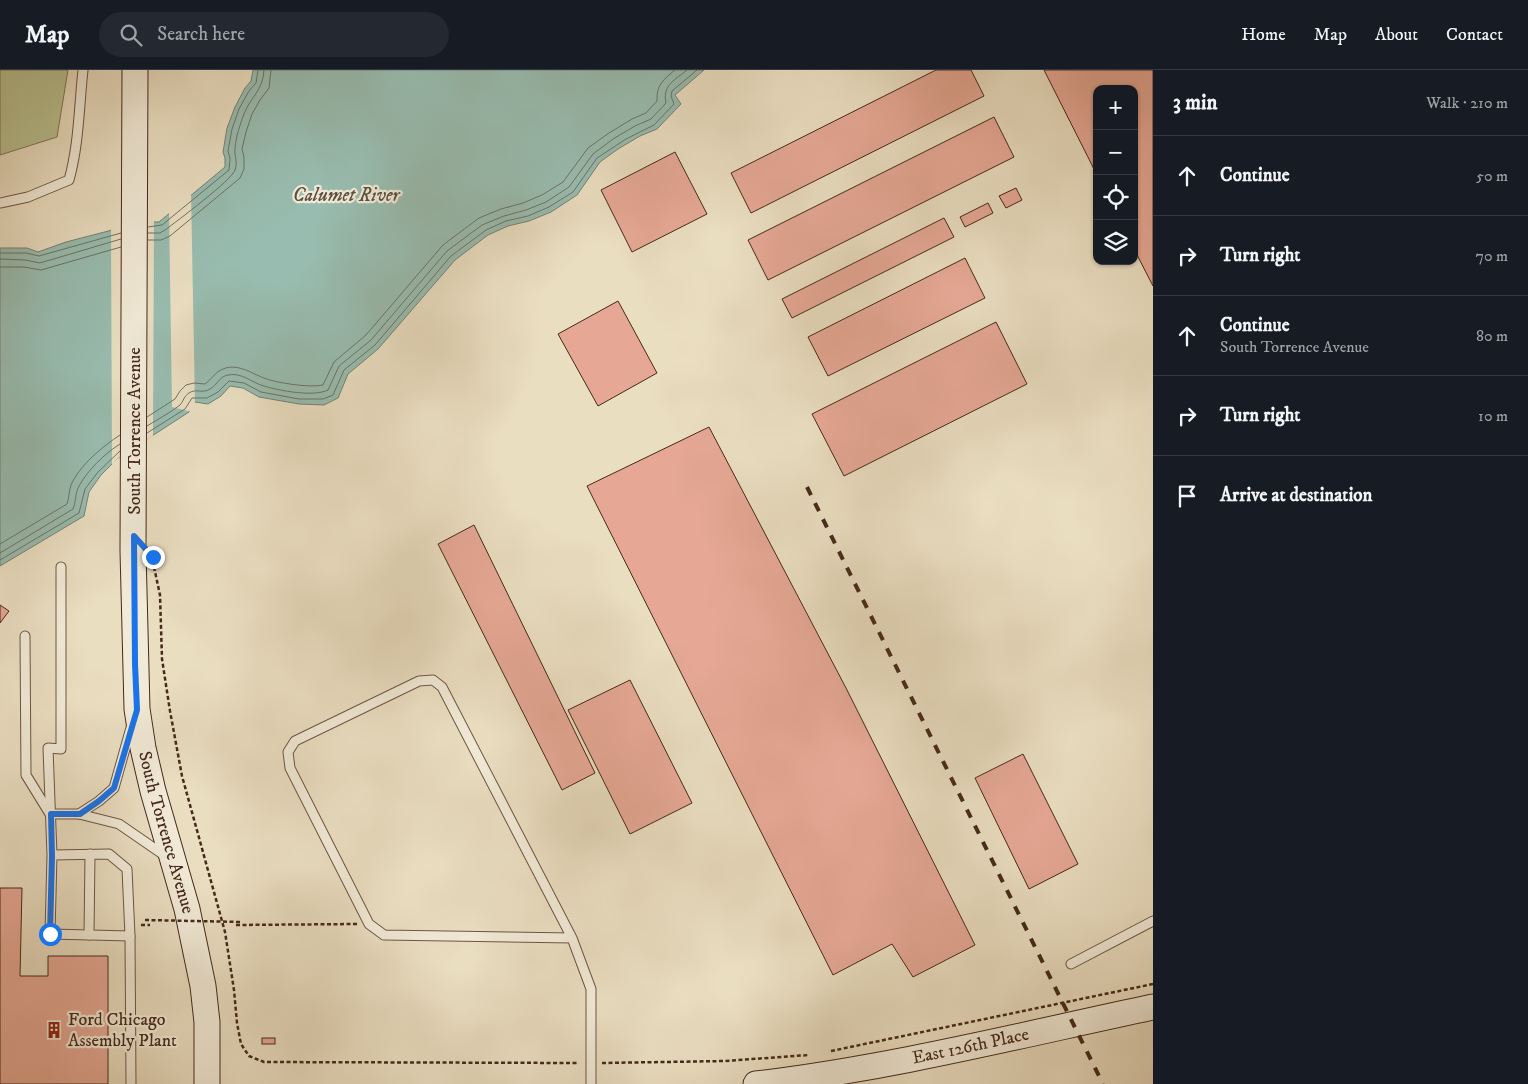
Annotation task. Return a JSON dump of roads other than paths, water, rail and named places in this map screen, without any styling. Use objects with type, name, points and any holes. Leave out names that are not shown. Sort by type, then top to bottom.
[{"type":"main road","name":"South Torrence Avenue","points":[[135,70],[134,560],[137,710],[151,782],[189,918],[203,986],[207,1022],[207,1084]]},
{"type":"main road","name":"East 126th Place","points":[[756,1084],[876,1066],[1153,1007]]},
{"type":"lane","points":[[0,203],[28,197],[69,180],[76,158],[83,70]]},
{"type":"lane","points":[[61,567],[61,749],[48,748],[52,856],[50,934],[130,936]]},
{"type":"lane","points":[[26,636],[26,775],[51,814]]},
{"type":"lane","points":[[572,938],[384,935],[369,924],[290,768],[288,752],[295,742],[419,681],[433,680],[442,687],[572,938],[591,989],[591,1084]]},
{"type":"lane","points":[[80,814],[114,788],[137,710]]},
{"type":"lane","points":[[51,814],[80,814],[119,824],[158,850],[174,864]]},
{"type":"lane","points":[[89,935],[90,854]]},
{"type":"lane","points":[[52,856],[110,854],[127,870],[130,936],[131,1084]]},
{"type":"lane","points":[[1070,964],[1153,922]]},
{"type":"water","name":"Calumet River","points":[[253,70],[704,70],[675,95],[681,104],[657,129],[640,136],[600,162],[577,195],[551,212],[529,221],[508,226],[488,235],[455,260],[378,349],[348,374],[338,398],[324,405],[299,404],[259,397],[243,388],[230,386],[221,396],[208,404],[195,402],[189,412],[118,458],[101,475],[89,492],[84,516],[0,566],[0,248],[27,248],[38,252],[66,242],[143,222],[159,222],[225,167],[223,152],[227,128],[235,107],[251,81]]},
{"type":"railway","points":[[807,487],[1103,1084]]},
{"type":"place","name":"Ford Chicago Assembly Plant","points":[[54,1030]]}]
